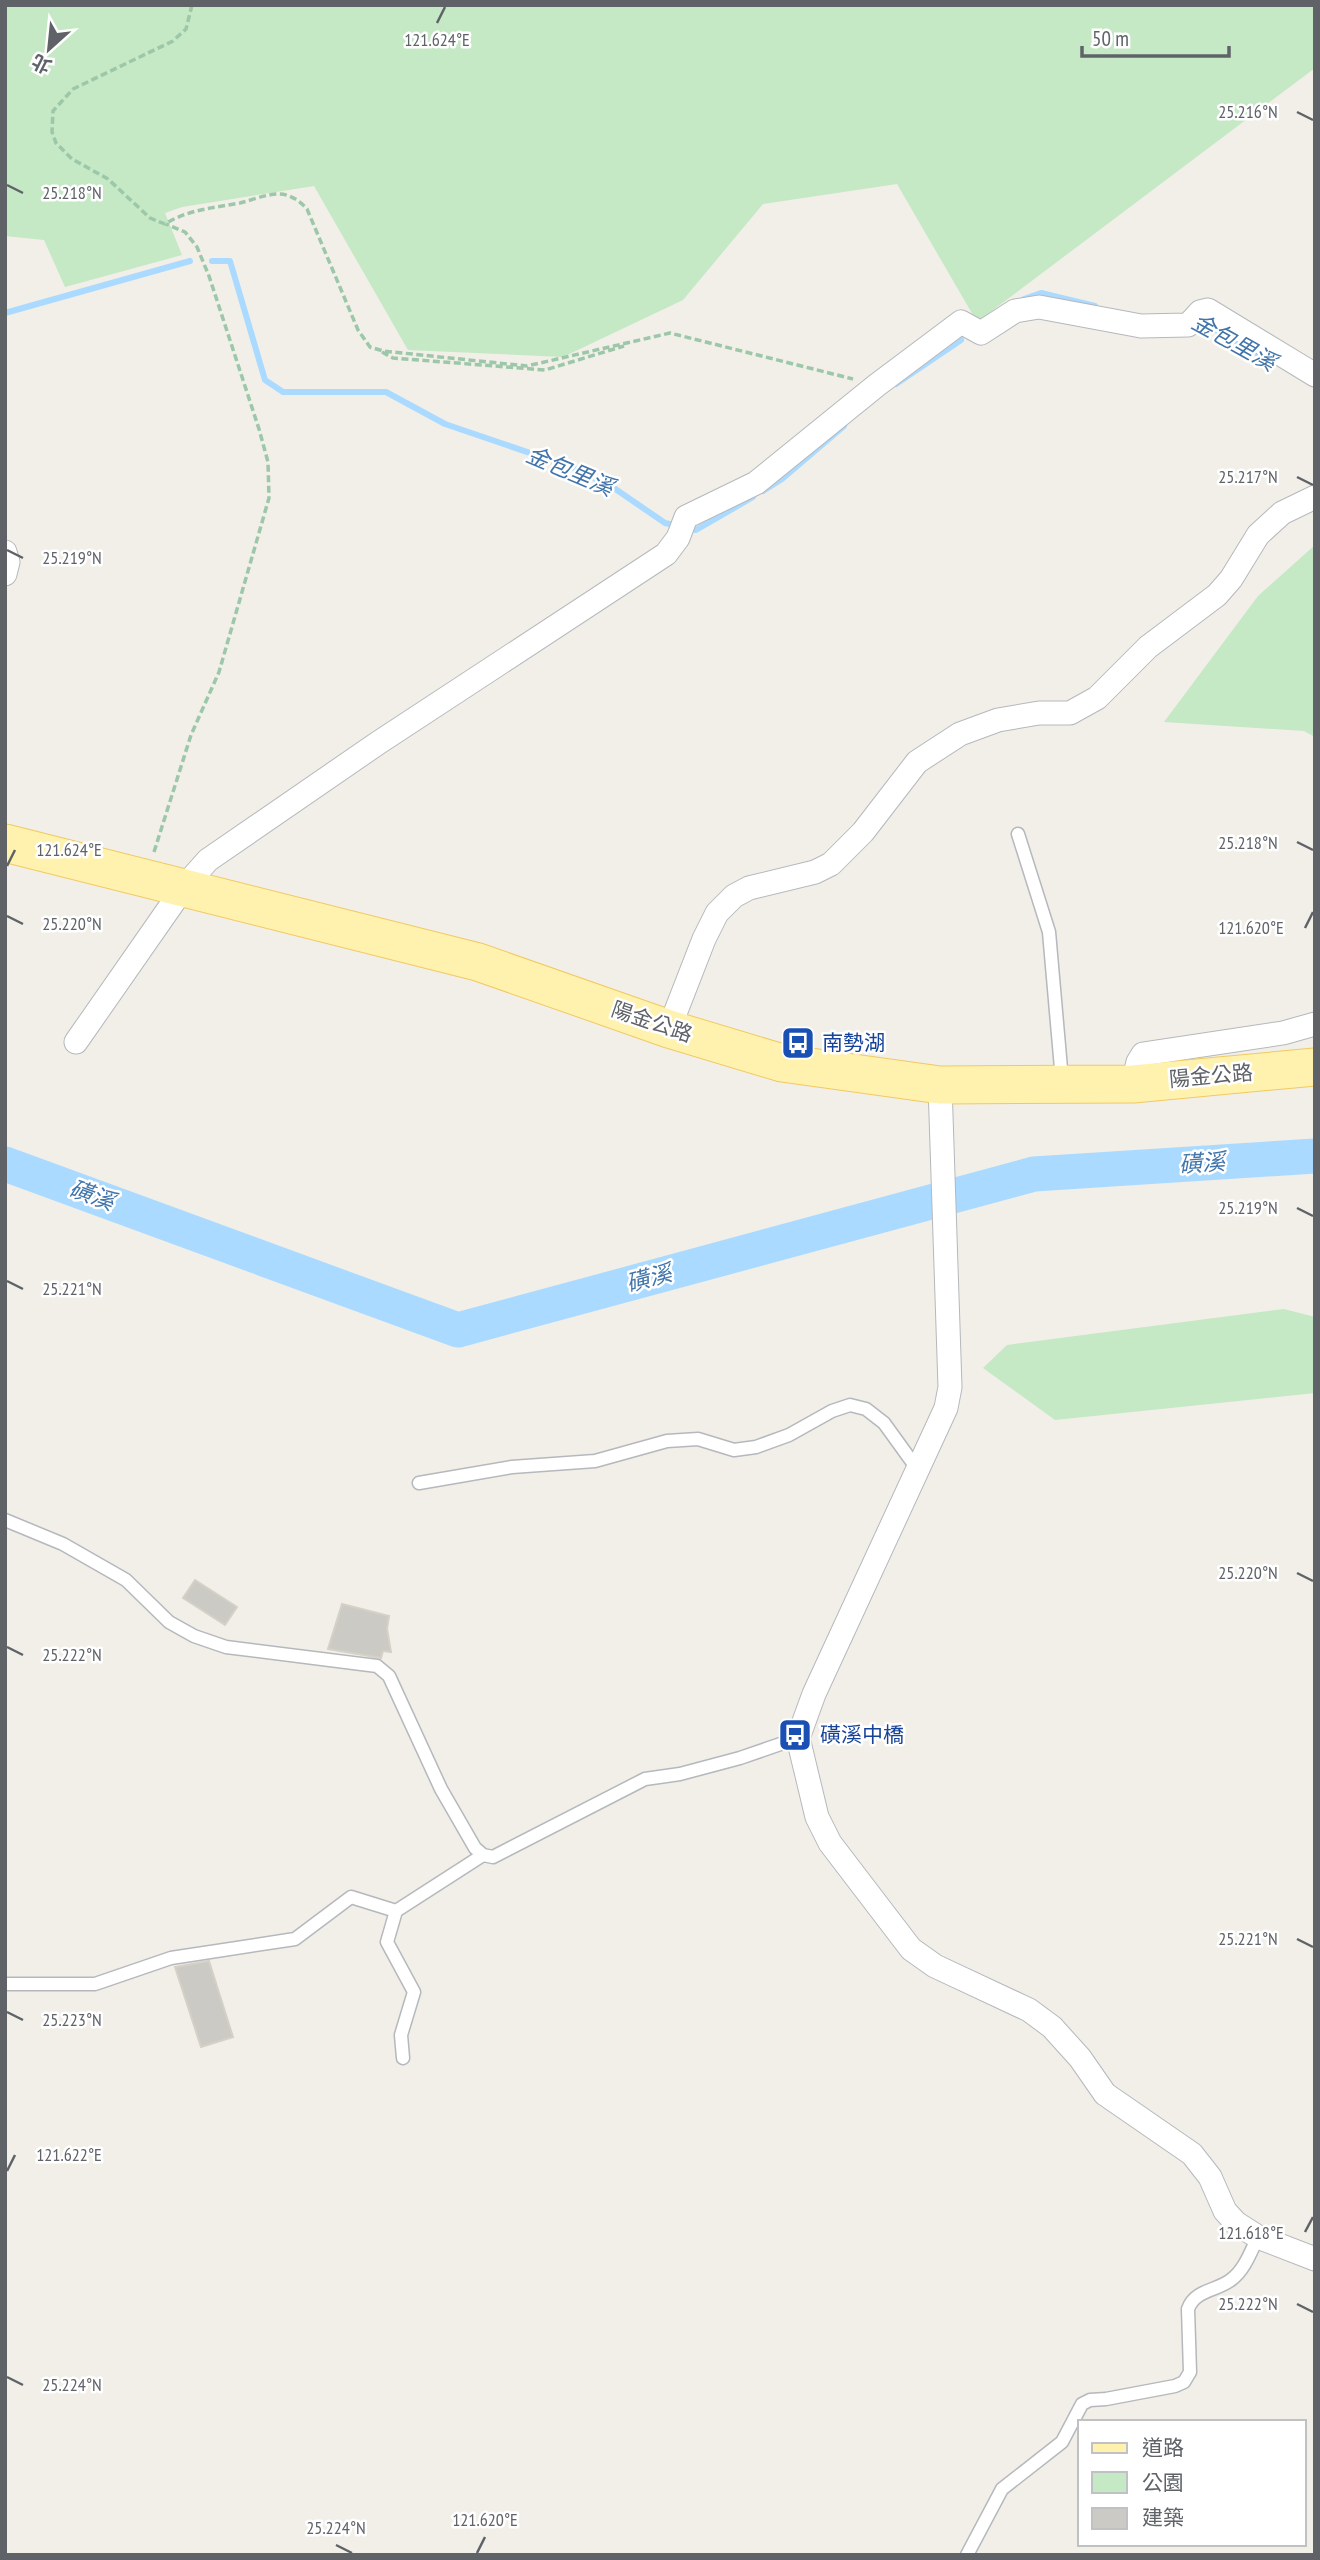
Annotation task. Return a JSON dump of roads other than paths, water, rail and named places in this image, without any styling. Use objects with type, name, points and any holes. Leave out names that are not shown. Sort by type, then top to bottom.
[{"type":"main road","name":"陽金公路","points":[[5,843],[478,962],[669,1029],[782,1063],[940,1085],[1133,1083],[1315,1067]]},
{"type":"street","points":[[76,1042],[184,887],[208,860],[378,743],[666,554],[682,528],[756,483],[869,383],[961,322],[981,333],[1015,311],[1039,307],[1142,326],[1194,318],[1208,310],[1315,375]]},
{"type":"street","points":[[669,1029],[708,930],[717,913],[734,896],[749,888],[815,872],[831,864],[863,832],[917,762],[960,734],[998,720],[1040,713],[1070,713],[1097,698],[1148,647],[1217,595],[1231,579],[1258,535],[1282,513],[1315,497]]},
{"type":"street","points":[[5,552],[8,562],[5,574]]},
{"type":"street","points":[[1133,1083],[1138,1062],[1143,1054],[1283,1033],[1315,1024]]},
{"type":"street","points":[[940,1085],[950,1387],[946,1408],[814,1693],[798,1738],[817,1817],[830,1843],[911,1949],[936,1966],[1029,2010],[1052,2027],[1080,2058],[1105,2094],[1192,2154],[1210,2176],[1225,2211],[1236,2222],[1258,2237],[1315,2259]]},
{"type":"lane","points":[[1018,834],[1049,932],[1062,1084]]},
{"type":"lane","points":[[419,1483],[512,1467],[595,1461],[667,1441],[698,1439],[734,1450],[756,1447],[789,1435],[832,1411],[850,1405],[866,1409],[884,1423],[918,1470]]},
{"type":"lane","points":[[5,1520],[63,1544],[125,1580],[169,1622],[194,1636],[226,1647],[377,1665],[389,1676],[441,1789],[475,1848],[483,1855],[493,1857],[645,1779],[680,1774],[740,1758],[798,1738]]},
{"type":"lane","points":[[403,2058],[401,2035],[414,1992],[387,1942],[396,1911],[483,1855]]},
{"type":"lane","points":[[5,1984],[95,1984],[171,1958],[295,1939],[351,1897],[396,1911]]},
{"type":"lane","points":[[967,2555],[1002,2489],[1062,2442],[1082,2404],[1090,2400],[1175,2386],[1184,2382],[1190,2372],[1188,2309],[1191,2301],[1231,2280],[1243,2267],[1258,2237]]},
{"type":"waterway","name":"金包里溪","points":[[5,313],[190,261]]},
{"type":"waterway","name":"金包里溪","points":[[212,261],[230,261],[265,380],[283,392],[386,392],[445,424],[571,467],[611,486],[665,523],[696,530],[753,497]]},
{"type":"waterway","name":"金包里溪","points":[[1024,299],[1041,293],[1095,306]]},
{"type":"waterway","name":"金包里溪","points":[[1198,320],[1262,356]]},
{"type":"waterway","name":"金包里溪","points":[[896,384],[961,340]]},
{"type":"waterway","name":"金包里溪","points":[[763,491],[782,479],[844,426]]},
{"type":"waterway","name":"磺溪","points":[[5,1164],[458,1330],[1034,1174],[1315,1156]]},
{"type":"place","name":"南勢湖","points":[[798,1043]]},
{"type":"place","name":"磺溪中橋","points":[[795,1735]]}]
